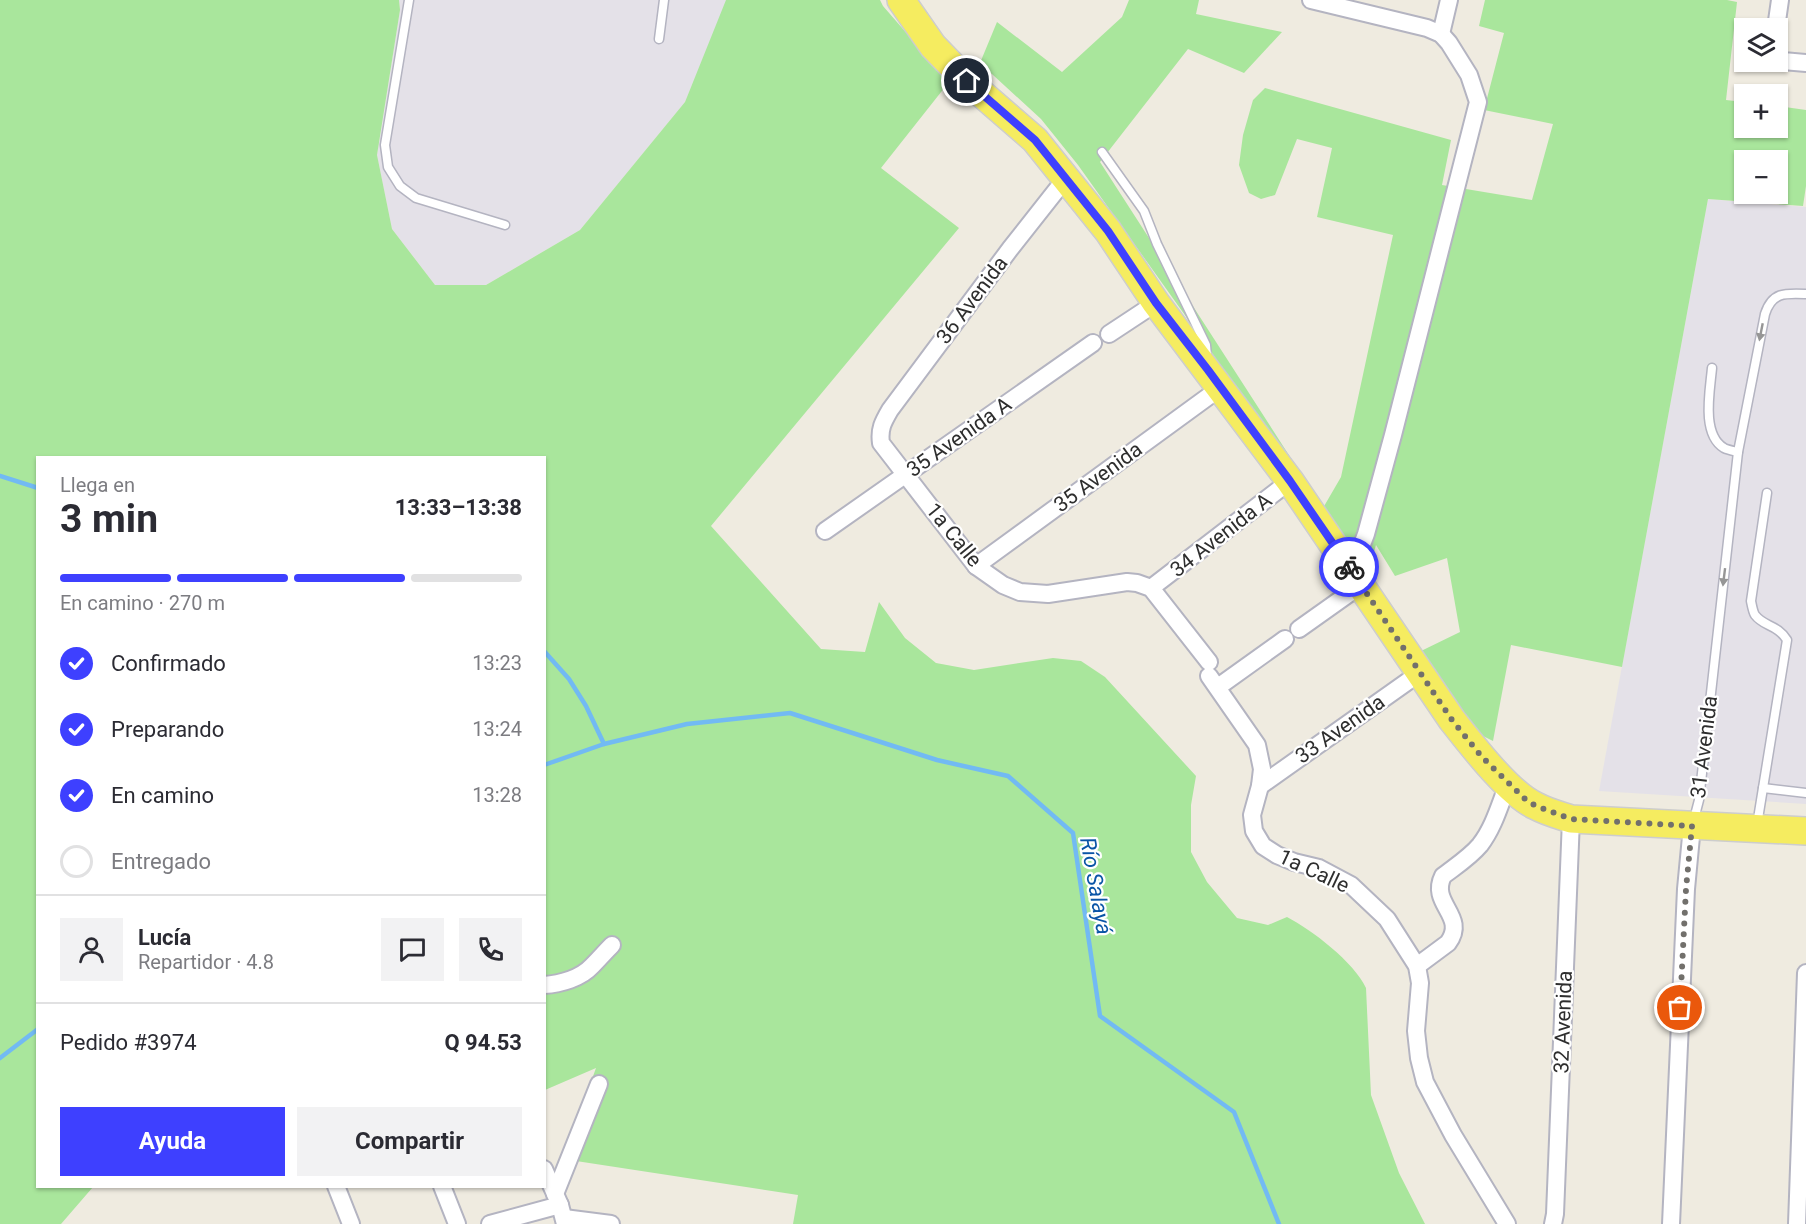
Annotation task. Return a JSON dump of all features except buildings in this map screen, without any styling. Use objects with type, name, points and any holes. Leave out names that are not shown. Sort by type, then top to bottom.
[{"type":"main road","points":[[900,0],[933,46],[967,81],[1035,140],[1108,231],[1156,303],[1290,481],[1458,727],[1482,757],[1519,795],[1536,806],[1571,819],[1806,831]]},
{"type":"street","points":[[1212,675],[1292,634],[1357,578],[1366,534],[1478,102],[1469,75],[1441,34],[1416,25],[1311,0]]},
{"type":"street","points":[[1441,34],[1449,0]]},
{"type":"street","points":[[1777,18],[1780,0]]},
{"type":"street","points":[[1788,60],[1806,63]]},
{"type":"street","name":"36 Avenida","points":[[882,424],[890,410],[1010,249],[1066,178]]},
{"type":"street","points":[[1109,334],[1156,303]]},
{"type":"street","name":"35 Avenida A","points":[[825,531],[1093,343]]},
{"type":"street","name":"35 Avenida","points":[[976,566],[1214,379]]},
{"type":"street","name":"1a Calle","points":[[882,424],[881,443],[976,566],[1003,585],[1020,592],[1048,594],[1127,582],[1151,588],[1212,675],[1257,745],[1262,769],[1252,815],[1254,831],[1263,846],[1277,855],[1318,868],[1351,885],[1387,920],[1417,966],[1420,983],[1416,1032],[1425,1082],[1453,1135],[1507,1224]]},
{"type":"street","name":"34 Avenida A","points":[[1151,588],[1290,481]]},
{"type":"street","name":"33 Avenida","points":[[1260,786],[1421,672]]},
{"type":"street","points":[[1417,966],[1452,938],[1453,918],[1441,899],[1439,886],[1443,876],[1481,843],[1492,825],[1508,784]]},
{"type":"street","name":"32 Avenida","points":[[1552,1224],[1555,1214],[1571,819]]},
{"type":"street","name":"31 Avenida","points":[[1671,1224],[1686,889],[1692,826]]},
{"type":"street","points":[[546,985],[566,982],[592,967],[612,945]]},
{"type":"street","points":[[1797,1224],[1806,973]]},
{"type":"street","points":[[561,1210],[599,1084]]},
{"type":"street","points":[[546,1174],[561,1210]]},
{"type":"street","points":[[337,1188],[351,1224]]},
{"type":"street","points":[[443,1188],[458,1224]]},
{"type":"street","points":[[490,1224],[561,1210],[610,1224]]},
{"type":"lane","points":[[409,0],[385,145],[388,167],[400,186],[416,198],[505,225]]},
{"type":"lane","points":[[659,39],[664,0]]},
{"type":"lane","points":[[1102,153],[1144,211],[1157,244],[1206,345],[1214,379]]},
{"type":"lane","name":"31 Avenida","points":[[1692,826],[1699,800],[1738,452],[1764,314],[1769,302],[1777,296],[1794,293],[1806,294]]},
{"type":"lane","points":[[1712,368],[1708,415],[1712,434],[1725,448],[1738,452]]},
{"type":"lane","points":[[1756,829],[1786,640],[1782,632],[1754,614],[1751,601],[1767,493]]},
{"type":"lane","points":[[1763,788],[1806,793]]},
{"type":"shaded area","points":[[399,0],[726,0],[726,2],[685,102],[580,230],[486,285],[435,285],[392,229],[377,155],[400,10]]},
{"type":"shaded area","points":[[1708,199],[1734,201],[1734,204],[1806,207],[1806,804],[1599,791]]},
{"type":"green space","points":[[0,0],[399,0],[400,10],[377,155],[392,229],[435,285],[486,285],[580,230],[685,102],[726,0],[880,0],[949,82],[881,168],[959,228],[711,526],[821,649],[865,652],[879,602],[905,638],[936,663],[974,670],[1053,658],[1081,661],[1105,677],[1196,776],[1191,805],[1191,852],[1207,882],[1237,918],[1268,925],[1287,917],[1331,948],[1352,968],[1366,988],[1371,1095],[1399,1173],[1425,1224],[793,1224],[798,1195],[563,1159],[596,1068],[546,1090],[546,456],[36,456],[36,1188],[92,1188],[61,1224],[0,1224]]},
{"type":"green space","points":[[1129,0],[1199,0],[1196,14],[1282,32],[1244,73],[1188,49],[1100,162],[1323,508],[1341,477],[1393,235],[1317,217],[1332,148],[1297,139],[1275,195],[1261,199],[1249,193],[1239,165],[1243,135],[1253,100],[1265,88],[1451,140],[1442,185],[1532,200],[1553,124],[1484,110],[1504,33],[1479,26],[1485,0],[1727,0],[1737,2],[1726,100],[1734,101],[1734,138],[1788,138],[1788,107],[1806,110],[1806,186],[1803,206],[1776,204],[1788,204],[1788,150],[1734,150],[1734,201],[1708,199],[1622,667],[1511,645],[1493,741],[1475,732],[1421,651],[1460,632],[1447,558],[1395,576],[1376,545],[1367,576],[1323,509],[1078,165],[1041,119],[980,63],[997,22],[1062,72],[1122,17]]},
{"type":"waterway","points":[[0,476],[36,487]]},
{"type":"waterway","points":[[546,653],[569,679],[586,706],[604,744]]},
{"type":"waterway","name":"Río Salayá","points":[[546,764],[604,744],[687,724],[790,713],[937,760],[1008,776],[1073,833],[1100,1016],[1234,1112],[1279,1224]]},
{"type":"waterway","points":[[0,1058],[36,1031]]},
{"type":"way so far","points":[[1349,567],[1452,720],[1482,757],[1519,795],[1536,806],[1571,819],[1692,826],[1686,889],[1680,1008]]},
{"type":"route","points":[[967,81],[1035,140],[1108,231],[1156,303],[1290,481],[1349,567]]}]
